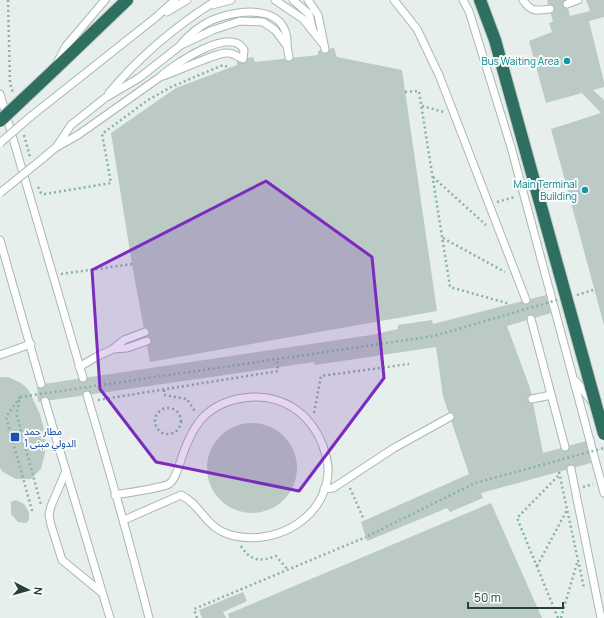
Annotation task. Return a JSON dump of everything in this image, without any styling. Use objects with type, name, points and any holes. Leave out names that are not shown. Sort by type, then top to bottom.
[{"type":"highway","points":[[0,121],[127,0]]},
{"type":"highway","points":[[480,0],[495,40],[604,434]]},
{"type":"lane","points":[[54,70],[66,46],[105,0]]},
{"type":"lane","points":[[0,143],[30,117],[155,18],[175,0]]},
{"type":"lane","points":[[155,18],[187,0]]},
{"type":"lane","points":[[105,98],[130,68],[206,7],[217,0]]},
{"type":"lane","points":[[206,7],[231,0]]},
{"type":"lane","points":[[275,0],[303,19],[314,31]]},
{"type":"lane","points":[[293,0],[309,14],[316,37],[324,47],[318,15],[308,0]]},
{"type":"lane","points":[[394,0],[417,29],[439,75],[526,300]]},
{"type":"lane","points":[[463,0],[469,11],[524,194],[604,493]]},
{"type":"lane","points":[[523,0],[530,10],[540,11],[550,9]]},
{"type":"lane","points":[[567,4],[578,0]]},
{"type":"lane","points":[[56,148],[71,125],[105,98],[139,78],[180,45],[213,30],[247,20],[262,22],[269,25],[287,46],[289,57]]},
{"type":"lane","points":[[0,193],[56,148],[78,135],[160,77],[172,66],[195,53],[226,42],[232,42],[242,46],[244,50],[243,59],[232,53],[220,53],[176,73],[160,77]]},
{"type":"lane","points":[[0,94],[83,378]]},
{"type":"lane","points":[[0,240],[31,344],[41,384]]},
{"type":"lane","points":[[531,319],[565,447]]},
{"type":"lane","points":[[79,367],[113,349],[124,340],[145,332]]},
{"type":"lane","points":[[113,349],[123,349],[147,341]]},
{"type":"lane","points":[[0,355],[31,344]]},
{"type":"lane","points":[[573,377],[604,420]]},
{"type":"lane","points":[[532,399],[551,395]]},
{"type":"lane","points":[[115,495],[168,484],[175,477],[186,444],[202,416],[228,402],[252,397],[272,398],[284,402],[300,411],[318,434],[328,466],[324,489],[312,510],[294,527],[269,537],[256,539],[234,536],[211,525],[181,495],[124,520]]},
{"type":"lane","points":[[88,399],[115,495],[124,520],[149,618]]},
{"type":"lane","points":[[45,401],[110,618]]},
{"type":"lane","points":[[324,489],[333,488],[394,448],[450,417]]},
{"type":"lane","points":[[571,469],[601,618]]},
{"type":"lane","points":[[66,471],[51,506],[49,515],[51,525],[62,560],[102,592]]},
{"type":"path","points":[[111,183],[102,134],[148,100],[171,87],[223,65],[230,68]]},
{"type":"path","points":[[405,92],[420,91],[450,287],[510,304]]},
{"type":"path","points":[[422,106],[448,113]]},
{"type":"path","points":[[433,176],[491,230]]},
{"type":"path","points":[[490,204],[524,194]]},
{"type":"path","points":[[442,238],[507,272]]},
{"type":"path","points":[[52,275],[132,264]]},
{"type":"path","points":[[571,296],[594,290]]},
{"type":"path","points":[[32,514],[6,418],[20,397],[434,336],[563,299]]},
{"type":"path","points":[[88,399],[164,390],[278,371],[277,359]]},
{"type":"path","points":[[311,420],[321,376],[409,364]]},
{"type":"path","points":[[164,390],[164,395],[187,399],[197,414]]},
{"type":"path","points":[[20,397],[17,416],[43,513]]},
{"type":"path","points":[[168,408],[177,412],[181,421],[178,430],[169,434],[160,431],[156,422],[159,413],[168,408]]},
{"type":"path","points":[[197,618],[194,609],[367,537],[475,483],[604,448]]},
{"type":"path","points":[[558,618],[517,518],[559,474],[584,590]]},
{"type":"path","points":[[347,481],[364,520]]},
{"type":"path","points":[[537,566],[567,510]]},
{"type":"path","points":[[240,544],[246,554],[251,558],[262,560],[276,556],[288,570]]},
{"type":"path","points":[[561,618],[578,561]]},
{"type":"highlighted area","points":[[266,181],[372,257],[384,378],[299,491],[156,462],[100,389],[92,270]]},
{"type":"building","points":[[547,0],[566,0],[570,16],[590,11],[586,0],[604,0],[604,17],[589,21],[604,82],[604,87],[593,90],[604,100],[604,325],[551,129],[601,113],[582,93],[546,103],[529,41],[552,32],[549,23],[553,22]]},
{"type":"building","points":[[334,48],[337,57],[402,70],[437,311],[150,362],[132,264],[111,133],[176,88],[237,65],[237,60],[253,57],[255,62],[318,55],[318,51]]},
{"type":"building","points":[[546,295],[551,313],[507,326],[530,388],[543,453],[586,441],[591,463],[481,493],[483,498],[450,512],[447,508],[367,541],[361,522],[469,474],[443,396],[436,347],[315,365],[314,362],[38,402],[37,385],[371,335],[398,329],[398,325],[432,320],[433,324]]},
{"type":"building","points":[[0,377],[8,377],[21,383],[28,389],[40,414],[45,433],[45,453],[41,469],[31,479],[16,479],[3,472],[0,468]]},
{"type":"building","points":[[252,423],[269,427],[284,436],[293,451],[297,468],[293,485],[284,500],[269,509],[252,513],[235,509],[220,500],[211,485],[207,468],[211,451],[220,436],[235,427]]},
{"type":"building","points":[[16,500],[24,504],[29,512],[29,520],[26,523],[18,522],[11,514],[11,502]]},
{"type":"building","points":[[491,503],[542,618],[229,618],[228,614]]},
{"type":"building","points":[[243,592],[247,601],[223,612],[226,618],[202,618],[199,610]]},
{"type":"place","name":"Bus Waiting Area","points":[[567,61]]},
{"type":"place","name":"Main Terminal Building","points":[[585,190]]},
{"type":"place","name":"مطار حمد الدولي مبنى 1","points":[[15,437]]}]
